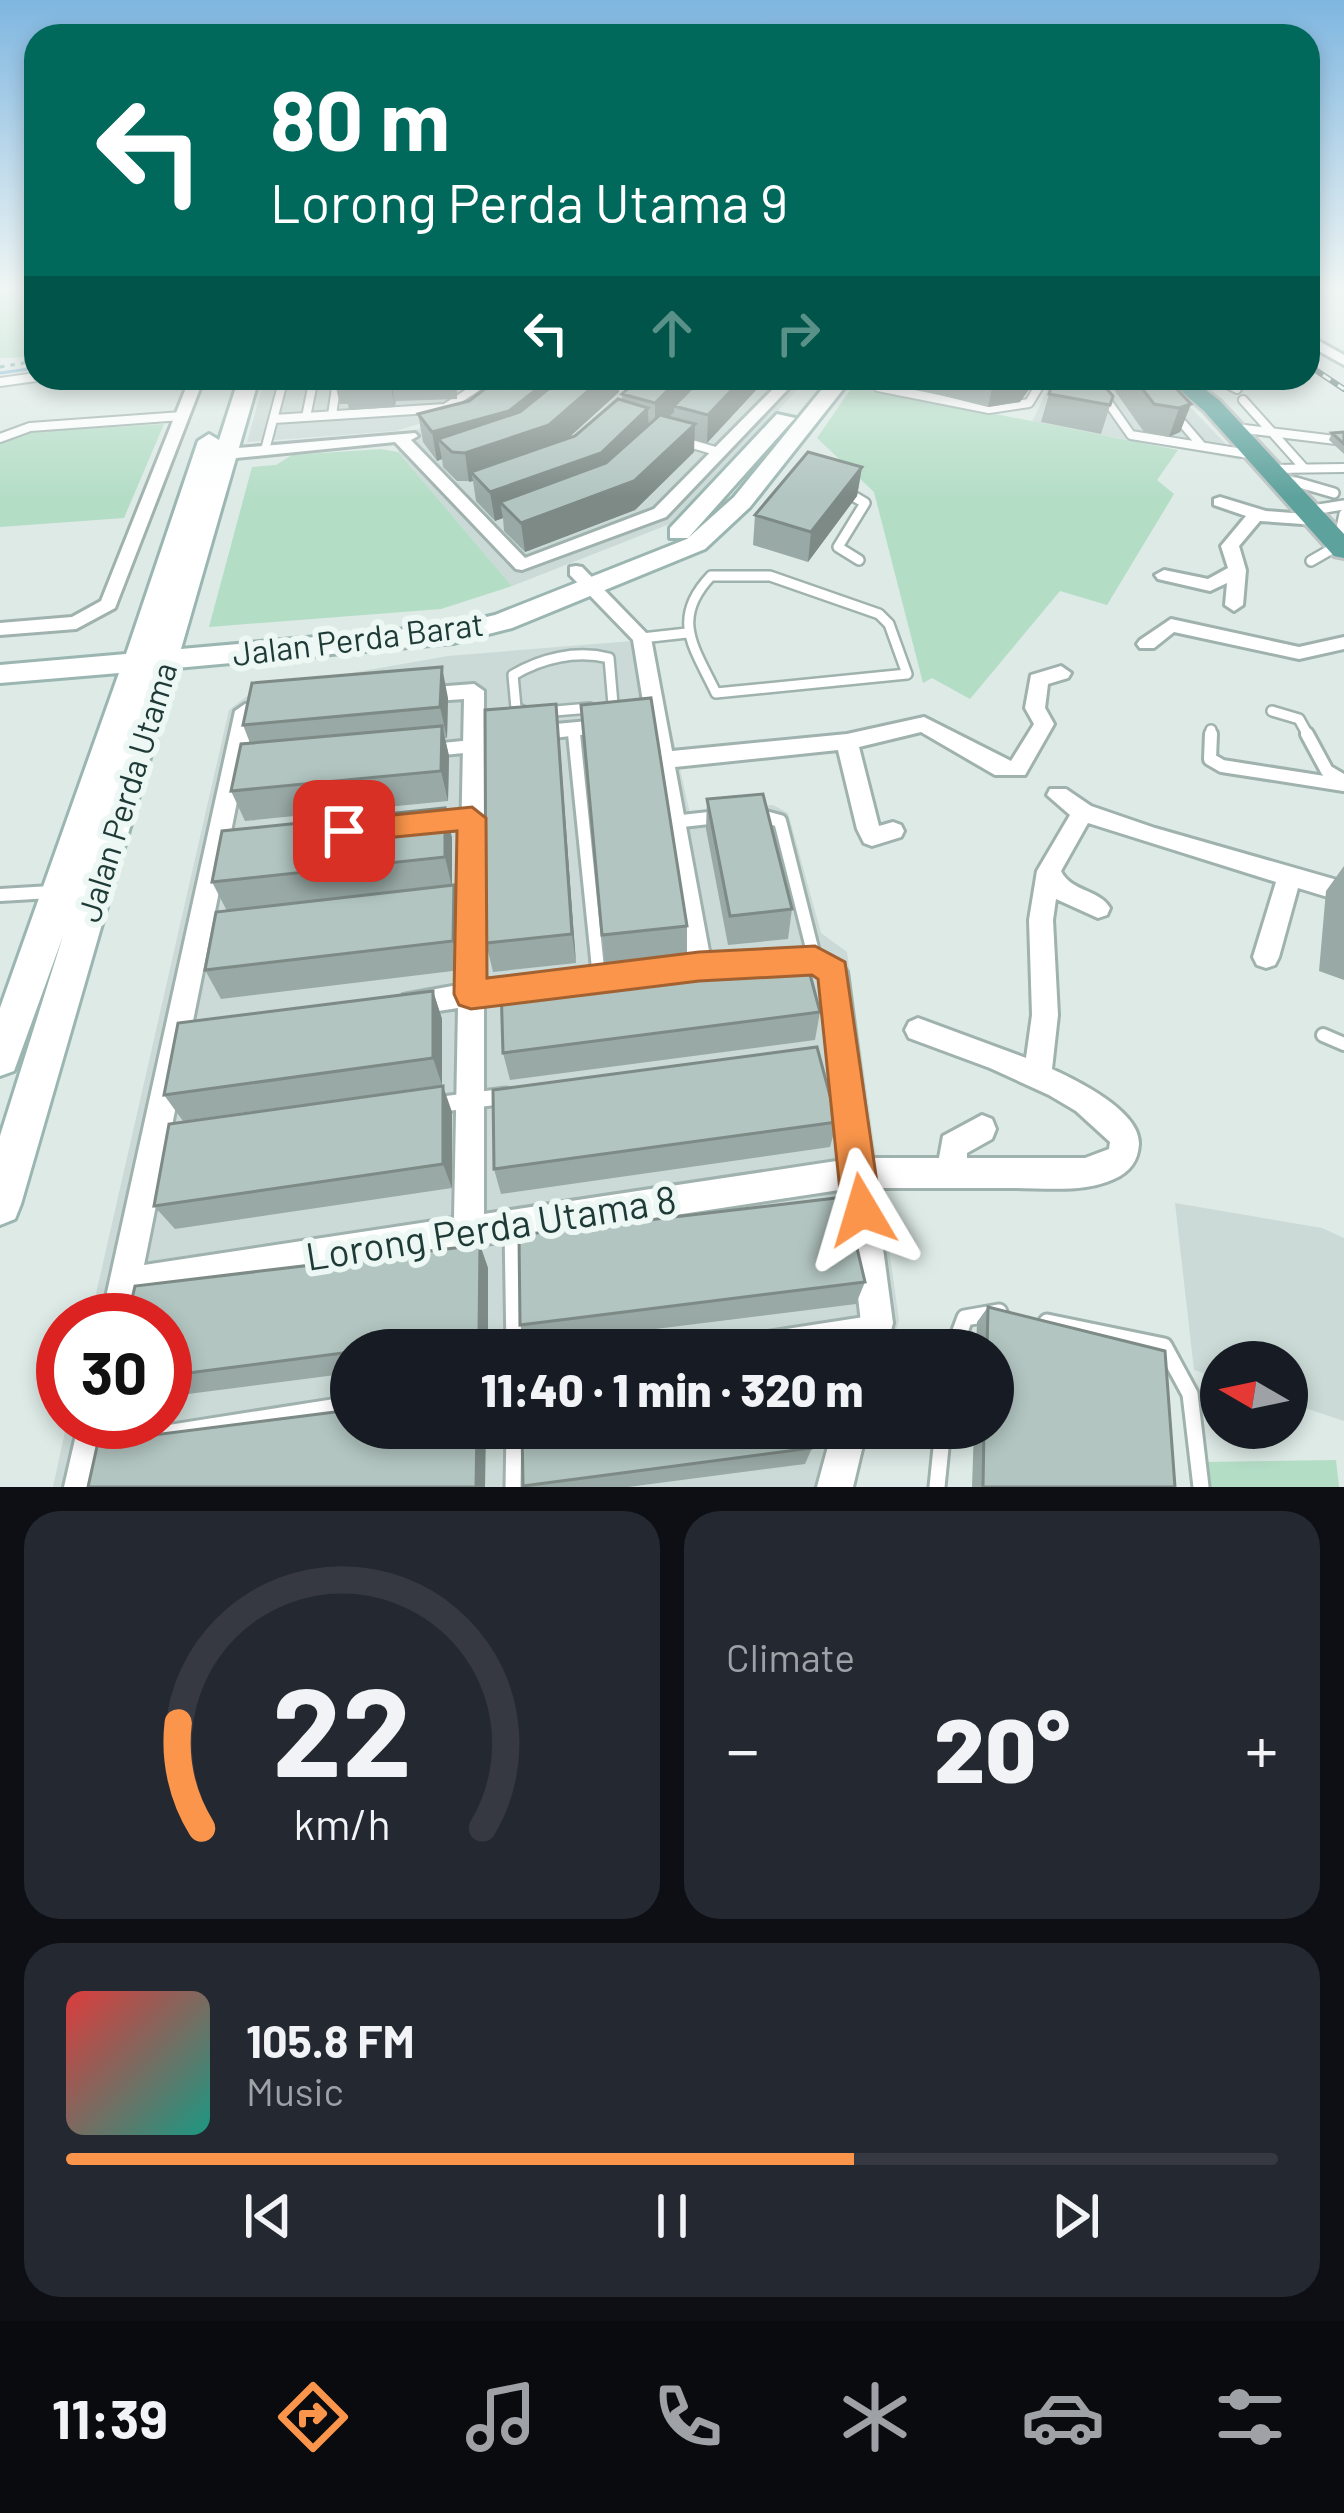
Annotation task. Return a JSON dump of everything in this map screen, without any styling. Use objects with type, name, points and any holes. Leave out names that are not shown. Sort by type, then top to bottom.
[{"type":"main road","points":[[1197,390],[1268,467],[1322,509],[1340,546]]},
{"type":"street","points":[[0,629],[76,622],[102,612],[192,390]]},
{"type":"street","name":"Jalan Perda Utama","points":[[0,1204],[6,1162],[214,458],[227,390]]},
{"type":"street","name":"Jalan Perda Utama","points":[[214,458],[244,390]]},
{"type":"street","points":[[401,439],[435,464],[458,499],[522,565],[660,513],[780,390]]},
{"type":"street","name":"Jalan Perda Barat","points":[[740,505],[812,390]]},
{"type":"street","name":"Jalan Perda Barat","points":[[0,656],[156,653],[478,631],[584,579],[697,544],[740,505],[832,390]]},
{"type":"street","points":[[442,427],[469,417]]},
{"type":"street","points":[[163,464],[422,433]]},
{"type":"street","points":[[458,499],[480,491]]},
{"type":"street","points":[[1220,502],[1264,516]]},
{"type":"street","points":[[1234,605],[1237,570],[1229,552],[1232,540],[1256,516],[1322,509]]},
{"type":"street","points":[[1164,575],[1210,585],[1237,570]]},
{"type":"street","points":[[584,579],[642,638],[673,822],[711,966],[825,966],[831,1057],[856,1173],[873,1329]]},
{"type":"street","points":[[1147,644],[1171,625],[1298,653],[1344,643]]},
{"type":"street","name":"Jalan Perda Utama","points":[[0,1058],[156,653]]},
{"type":"street","name":"Jalan Perda Barat","points":[[0,674],[156,653]]},
{"type":"street","points":[[662,760],[847,742],[924,724],[1003,769],[1017,769],[1044,724],[1035,708],[1038,680],[1060,674]]},
{"type":"street","points":[[405,697],[474,691],[488,739],[460,819],[460,900],[471,994],[469,1232]]},
{"type":"street","points":[[122,1293],[164,1146],[188,1035],[243,768],[244,711],[290,706]]},
{"type":"street","points":[[488,739],[573,729],[614,716],[656,722]]},
{"type":"street","points":[[847,742],[872,837],[893,831]]},
{"type":"street","points":[[1058,796],[1083,812],[1344,892]]},
{"type":"street","points":[[918,1030],[1037,1079],[1045,1015],[1041,920],[1049,871],[1083,812]]},
{"type":"street","points":[[1049,871],[1058,889],[1098,908]]},
{"type":"street","points":[[1267,958],[1290,875]]},
{"type":"street","points":[[380,1007],[588,980]]},
{"type":"street","name":"Lorong Perda Utama 8","points":[[124,1283],[856,1173],[953,1169],[1085,1173],[1123,1156],[1125,1137],[1110,1116],[1037,1079]]},
{"type":"street","points":[[953,1169],[953,1146],[982,1129]]},
{"type":"street","points":[[82,1487],[90,1449]]},
{"type":"street","points":[[835,1487],[845,1449]]},
{"type":"lane","points":[[265,451],[281,390]]},
{"type":"lane","points":[[306,417],[312,390]]},
{"type":"lane","points":[[332,415],[336,390]]},
{"type":"lane","points":[[274,418],[445,408],[473,390]]},
{"type":"lane","points":[[893,390],[989,409],[1029,403],[1037,390]]},
{"type":"lane","points":[[1099,390],[1131,435],[1202,446],[1339,493],[1322,509]]},
{"type":"lane","points":[[1162,400],[1202,446]]},
{"type":"lane","points":[[1243,400],[1304,468]]},
{"type":"lane","points":[[1109,425],[1099,411],[1114,411]]},
{"type":"lane","points":[[0,438],[30,427],[182,416]]},
{"type":"lane","points":[[1233,428],[1344,441]]},
{"type":"lane","points":[[662,436],[719,452]]},
{"type":"lane","points":[[1268,467],[1344,468]]},
{"type":"lane","points":[[843,491],[866,502],[838,547],[859,560]]},
{"type":"lane","points":[[487,529],[508,522]]},
{"type":"lane","points":[[1310,561],[1340,546]]},
{"type":"lane","points":[[711,576],[770,576],[879,614],[889,624],[907,674],[716,693],[687,633],[691,597],[711,576]]},
{"type":"lane","points":[[642,638],[687,633]]},
{"type":"lane","points":[[604,655],[609,658],[614,716],[522,711],[516,708],[513,675],[526,664],[604,655]]},
{"type":"lane","points":[[1272,711],[1300,719],[1327,771],[1344,783]]},
{"type":"lane","points":[[573,729],[588,980]]},
{"type":"lane","points":[[1211,730],[1210,759],[1222,766],[1344,783]]},
{"type":"lane","points":[[407,752],[488,739]]},
{"type":"lane","points":[[673,822],[760,813],[780,821],[825,966]]},
{"type":"lane","points":[[0,895],[62,892]]},
{"type":"lane","points":[[1323,1035],[1344,1044]]},
{"type":"lane","points":[[424,1107],[516,1094]]},
{"type":"lane","points":[[512,1225],[514,1329]]},
{"type":"lane","points":[[955,1329],[980,1308],[1164,1346],[1187,1379],[1201,1487]]},
{"type":"lane","points":[[192,1422],[330,1406]]},
{"type":"lane","points":[[513,1487],[514,1449]]},
{"type":"lane","points":[[937,1487],[941,1449]]},
{"type":"shaded area","points":[[262,390],[487,390],[459,411],[396,431],[247,442]]},
{"type":"shaded area","points":[[496,390],[797,390],[675,522],[512,586],[398,452],[398,435],[463,416]]},
{"type":"shaded area","points":[[1047,390],[1174,390],[1241,460],[1032,422]]},
{"type":"shaded area","points":[[632,641],[667,711],[690,814],[773,805],[788,813],[821,933],[847,952],[899,1320],[897,1329],[330,1329],[330,1449],[865,1449],[855,1487],[53,1487],[61,1449],[192,1449],[192,1293],[96,1293],[229,710],[255,690],[448,656]]},
{"type":"shaded area","points":[[1175,1203],[1322,1228],[1344,1238],[1344,1421],[1308,1409],[1308,1341],[1200,1341],[1200,1372],[1194,1370]]},
{"type":"green space","points":[[850,390],[873,390],[1178,450],[1157,480],[1174,494],[1107,605],[1060,591],[970,699],[932,678],[923,683],[874,492],[817,438]]},
{"type":"green space","points":[[164,424],[124,518],[0,527],[0,443],[29,432]]},
{"type":"green space","points":[[398,452],[512,586],[441,609],[209,627],[252,467],[276,465],[292,455]]},
{"type":"green space","points":[[1336,1460],[1339,1487],[1207,1487],[1204,1462]]},
{"type":"building","points":[[483,390],[536,390],[509,411],[432,432],[418,414],[469,401]]},
{"type":"building","points":[[547,390],[589,390],[549,425],[465,453],[452,452],[438,439],[520,412]]},
{"type":"building","points":[[626,390],[668,390],[655,403],[622,394]]},
{"type":"building","points":[[690,390],[732,390],[708,415],[674,406]]},
{"type":"building","points":[[1050,390],[1108,390],[1113,396],[1110,405],[1049,394]]},
{"type":"building","points":[[1143,390],[1178,390],[1191,404],[1179,408],[1154,404]]},
{"type":"building","points":[[618,399],[648,408],[601,453],[490,492],[471,472],[575,436]]},
{"type":"building","points":[[660,415],[695,424],[634,481],[521,523],[500,502],[606,463]]},
{"type":"building","points":[[808,452],[862,467],[811,532],[755,515]]},
{"type":"building","points":[[442,667],[440,707],[243,725],[252,683]]},
{"type":"building","points":[[651,698],[687,926],[602,935],[581,705]]},
{"type":"building","points":[[556,704],[572,934],[486,943],[485,710]]},
{"type":"building","points":[[442,726],[441,771],[231,791],[241,744]]},
{"type":"building","points":[[763,794],[792,909],[730,916],[707,799]]},
{"type":"building","points":[[445,808],[445,857],[212,882],[222,831]]},
{"type":"building","points":[[454,885],[453,941],[205,970],[216,912]]},
{"type":"building","points":[[803,948],[820,1012],[503,1053],[501,985]]},
{"type":"building","points":[[433,991],[433,1058],[164,1095],[178,1023]]},
{"type":"building","points":[[817,1047],[837,1122],[494,1169],[493,1090]]},
{"type":"building","points":[[443,1086],[443,1164],[154,1206],[169,1124]]},
{"type":"building","points":[[845,1197],[865,1282],[520,1325],[519,1235]]},
{"type":"building","points":[[480,1245],[479,1329],[330,1329],[330,1355],[192,1373],[192,1293],[133,1293],[135,1286]]},
{"type":"building","points":[[988,1307],[1165,1351],[1175,1487],[983,1487],[984,1449],[1014,1449],[1014,1329],[987,1329]]},
{"type":"building","points":[[330,1413],[330,1449],[477,1449],[476,1487],[88,1487],[96,1449],[192,1449],[192,1430]]},
{"type":"building","points":[[522,1449],[804,1449],[523,1486]]},
{"type":"waterway","points":[[0,373],[24,370]]},
{"type":"railway","points":[[1320,373],[1344,389]]},
{"type":"route","points":[[344,831],[472,818],[471,994],[699,967],[815,960],[834,972],[862,1210]]}]
